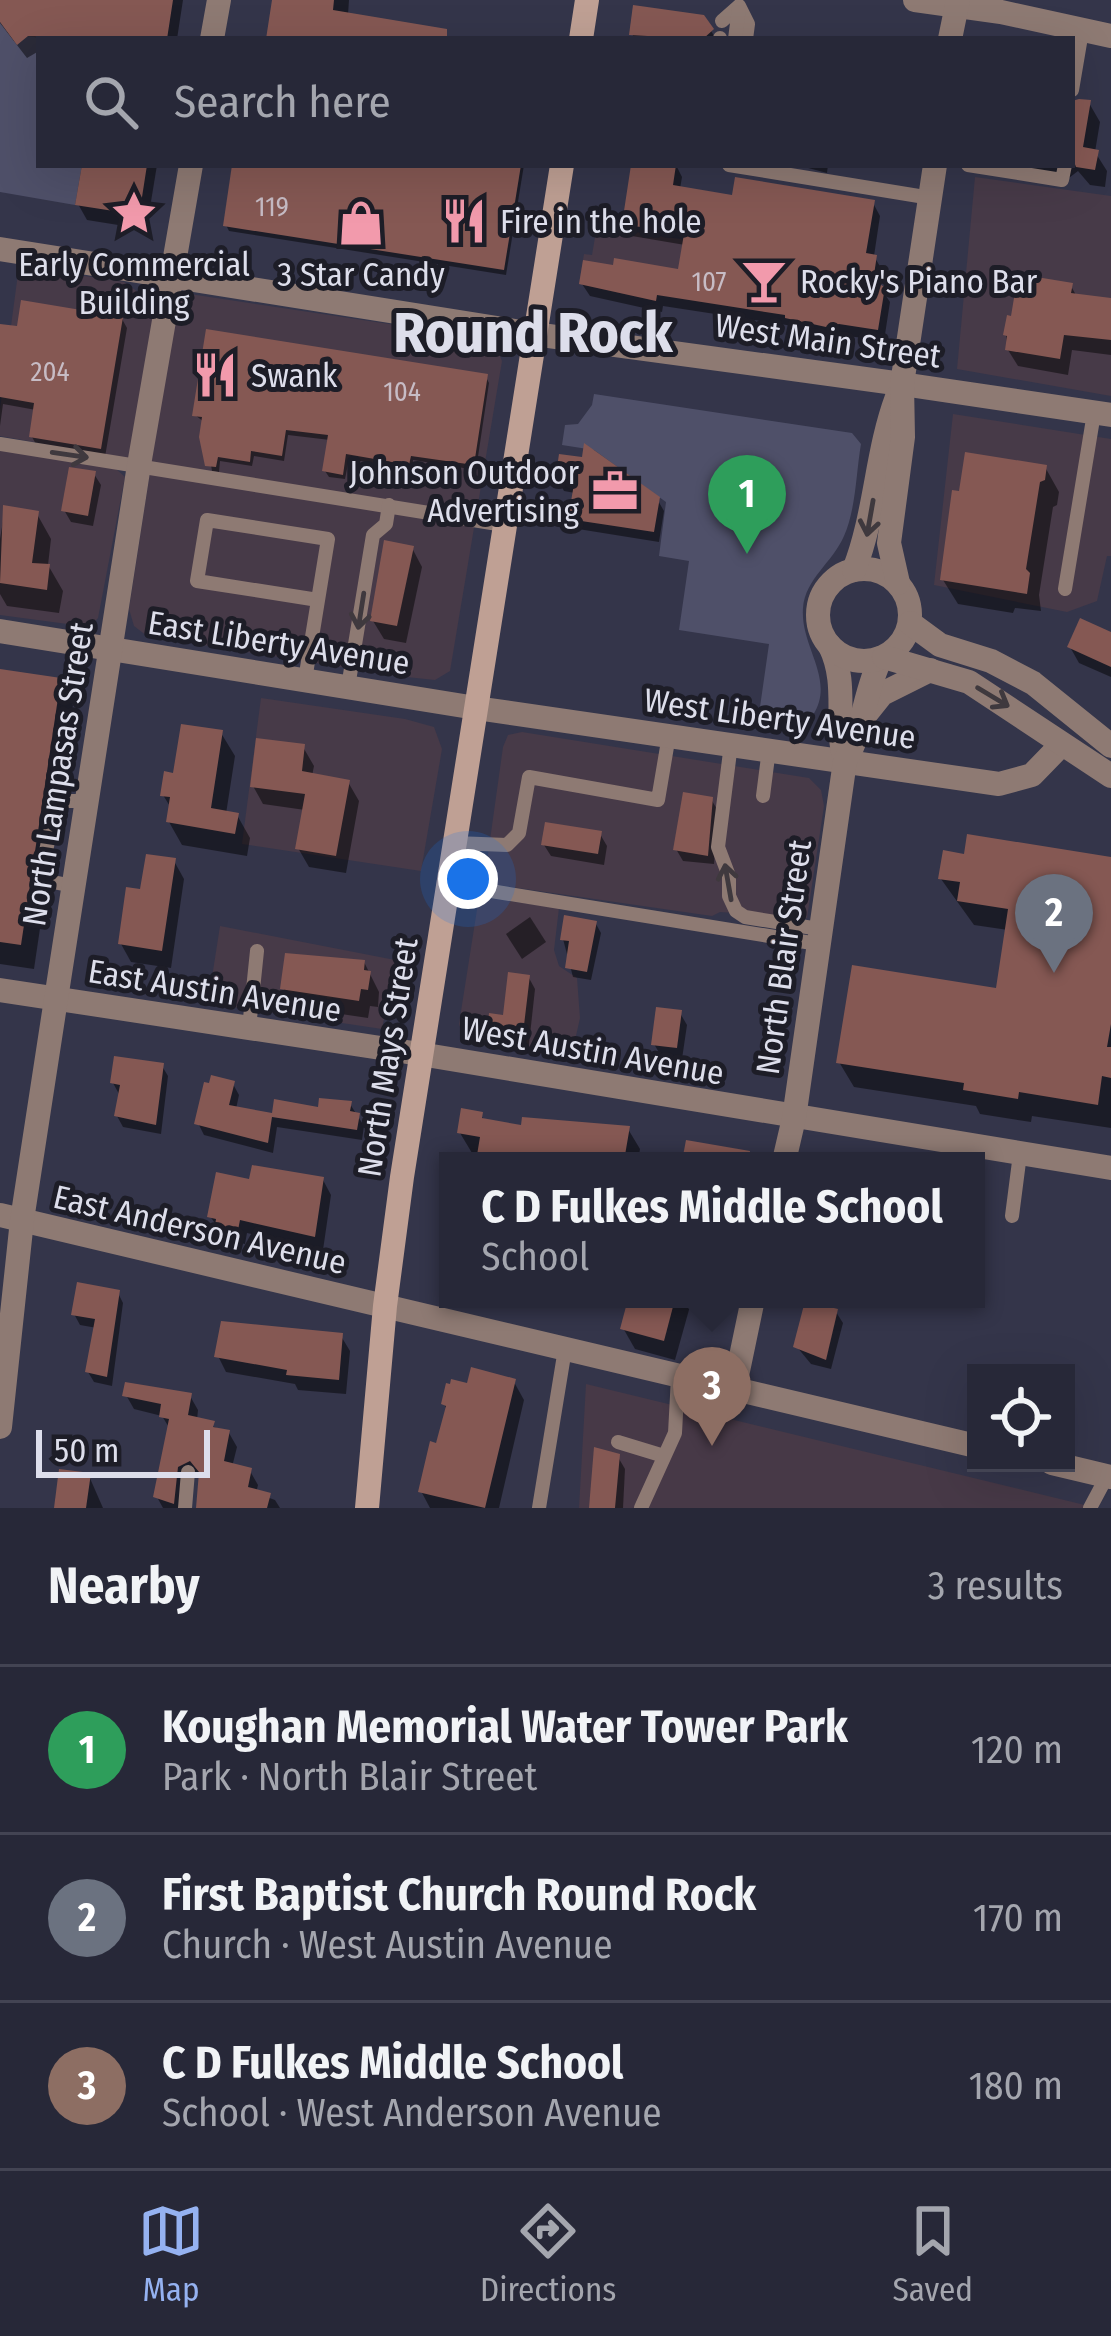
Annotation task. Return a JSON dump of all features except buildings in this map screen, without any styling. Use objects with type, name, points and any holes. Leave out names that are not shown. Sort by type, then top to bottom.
[{"type":"main road","points":[[581,36],[586,0]]},
{"type":"main road","name":"North Mays Street","points":[[367,1508],[385,1306],[420,1054],[562,168]]},
{"type":"street","points":[[212,36],[218,0]]},
{"type":"street","points":[[914,0],[958,3],[1111,36]]},
{"type":"street","points":[[951,36],[958,3]]},
{"type":"street","name":"North Lampasas Street","points":[[0,1427],[11,1218],[56,999],[191,168]]},
{"type":"street","points":[[898,583],[889,543],[903,437],[902,384],[935,168]]},
{"type":"street","name":"West Main Street","points":[[0,249],[535,334],[1103,414]]},
{"type":"street","points":[[854,569],[867,536],[885,430],[902,384]]},
{"type":"street","points":[[882,657],[903,641],[910,623],[907,596],[885,573],[854,569],[839,576],[820,601],[818,617],[830,646],[859,661],[882,657],[988,693],[1111,776]]},
{"type":"street","points":[[910,623],[940,645],[991,661],[1033,683],[1111,746]]},
{"type":"street","name":"East Liberty Avenue","points":[[0,631],[476,708]]},
{"type":"street","name":"North Blair Street","points":[[830,646],[842,677],[838,738],[845,761]]},
{"type":"street","name":"North Blair Street","points":[[786,1152],[845,761],[856,743],[867,688],[882,657]]},
{"type":"street","points":[[861,721],[882,694],[930,670]]},
{"type":"street","name":"West Liberty Avenue","points":[[476,708],[999,784],[1032,775],[1061,745]]},
{"type":"street","name":"East Austin Avenue","points":[[0,990],[420,1054]]},
{"type":"street","name":"West Austin Avenue","points":[[420,1054],[1111,1168]]},
{"type":"street","name":"East Anderson Avenue","points":[[11,1218],[967,1444]]},
{"type":"street","points":[[734,1390],[751,1308]]},
{"type":"street","points":[[1075,1468],[1109,1476],[1111,1448]]},
{"type":"lane","points":[[722,21],[740,3]]},
{"type":"lane","points":[[735,36],[740,3]]},
{"type":"lane","points":[[740,3],[748,23],[746,36]]},
{"type":"lane","points":[[1075,72],[1082,31]]},
{"type":"lane","points":[[748,168],[931,198]]},
{"type":"lane","points":[[987,168],[1062,180],[1064,168]]},
{"type":"lane","points":[[1065,589],[1103,414]]},
{"type":"lane","points":[[0,445],[504,525]]},
{"type":"lane","points":[[348,687],[373,536],[386,524],[388,505]]},
{"type":"lane","points":[[305,680],[328,539],[207,520],[197,580],[318,600]]},
{"type":"lane","points":[[455,843],[507,844],[519,833],[529,777],[658,800],[669,735]]},
{"type":"lane","points":[[731,744],[718,848],[729,875],[729,896],[746,917],[819,936]]},
{"type":"lane","points":[[763,796],[769,749]]},
{"type":"lane","points":[[448,884],[819,936]]},
{"type":"lane","points":[[249,1028],[257,950]]},
{"type":"lane","points":[[1012,1216],[1020,1154]]},
{"type":"lane","points":[[539,1508],[565,1349]]},
{"type":"lane","points":[[641,1508],[675,1432],[678,1377]]},
{"type":"lane","points":[[618,1442],[664,1456]]},
{"type":"lane","points":[[185,1508],[188,1472]]},
{"type":"lane","points":[[1090,1508],[1109,1476]]},
{"type":"shaded area","points":[[0,22],[14,41],[36,37],[36,168],[81,168],[75,205],[0,192]]},
{"type":"shaded area","points":[[975,177],[1111,196],[1111,396],[957,369]]},
{"type":"shaded area","points":[[597,226],[731,247],[657,295],[656,301],[579,284],[584,254],[592,255]]},
{"type":"shaded area","points":[[19,266],[124,282],[156,305],[130,459],[0,436]]},
{"type":"shaded area","points":[[183,293],[476,337],[497,349],[502,361],[450,671],[435,680],[397,676],[147,636],[134,626],[129,609],[175,309]]},
{"type":"shaded area","points":[[594,394],[852,433],[861,444],[848,525],[809,588],[803,608],[821,689],[813,715],[760,707],[769,644],[679,630],[689,561],[659,556],[666,502],[594,450],[562,445],[565,425],[578,424]]},
{"type":"shaded area","points":[[953,414],[1111,439],[1111,556],[1107,556],[1097,601],[1067,612],[934,585]]},
{"type":"shaded area","points":[[0,450],[115,468],[125,477],[98,618],[90,627],[0,615]]},
{"type":"shaded area","points":[[261,698],[434,727],[442,749],[421,871],[242,844]]},
{"type":"shaded area","points":[[522,732],[809,778],[821,790],[824,806],[807,918],[720,912],[712,916],[484,883],[503,747],[508,735]]},
{"type":"shaded area","points":[[479,897],[559,908],[554,950],[559,966],[577,978],[580,1018],[571,1058],[469,1043],[463,1036],[459,1024]]},
{"type":"shaded area","points":[[220,926],[395,960],[382,1029],[208,1003]]},
{"type":"shaded area","points":[[586,1384],[1097,1508],[579,1508]]},
{"type":"place","name":"Early Commercial Building","points":[[134,213]]},
{"type":"place","name":"Fire in the hole","points":[[464,221]]},
{"type":"place","name":"3 Star Candy","points":[[361,223]]},
{"type":"place","name":"Rocky's Piano Bar","points":[[764,281]]},
{"type":"place","name":"Swank","points":[[215,375]]},
{"type":"place","name":"Johnson Outdoor Advertising","points":[[615,491]]},
{"type":"place","name":"Koughan Memorial Water Tower Park","points":[[747,554]]},
{"type":"place","name":"First Baptist Church Round Rock","points":[[1054,973]]},
{"type":"place","name":"C D Fulkes Middle School","points":[[712,1446]]},
{"type":"district","name":"Round Rock","points":[[533,332]]}]
